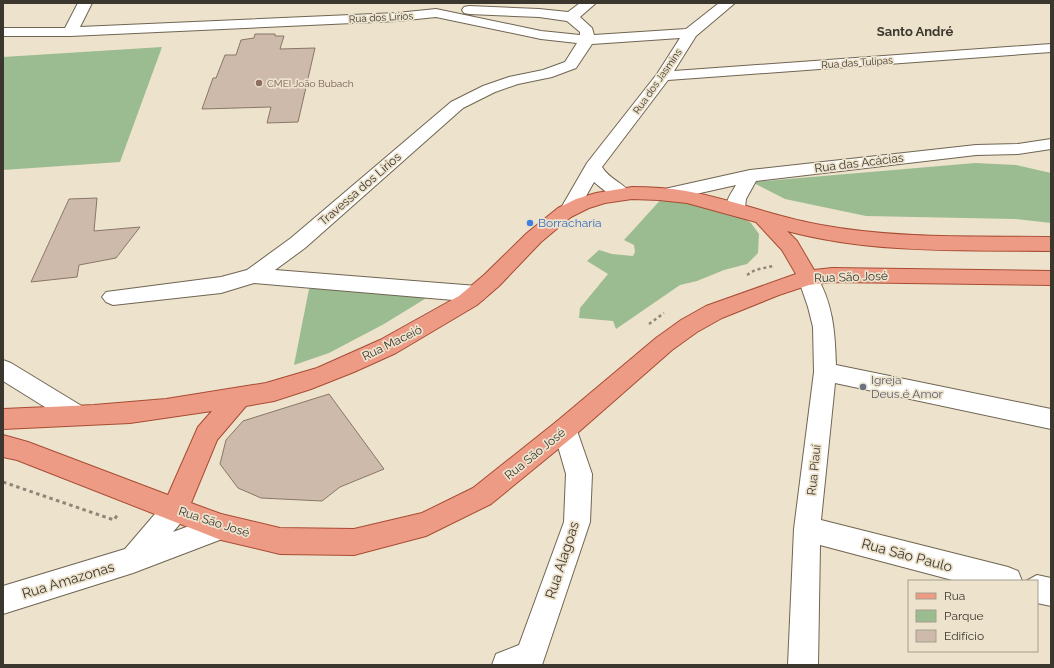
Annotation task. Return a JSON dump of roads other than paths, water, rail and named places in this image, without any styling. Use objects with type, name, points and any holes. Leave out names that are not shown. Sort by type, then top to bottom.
[{"type":"main road","name":"Rua Maceió","points":[[3,419],[149,411],[279,390],[329,374],[415,333],[477,294],[529,241],[552,220],[570,208],[603,197],[622,194],[669,194]]},
{"type":"main road","points":[[669,194],[736,208],[764,219],[818,231],[858,237],[941,243],[1051,244]]},
{"type":"main road","points":[[764,219],[808,278]]},
{"type":"main road","points":[[772,290],[789,254]]},
{"type":"main road","name":"Rua São José","points":[[3,446],[19,450],[221,527],[280,541],[354,542],[426,524],[482,496],[566,429],[664,344],[689,326],[714,312],[772,290],[808,278],[832,275],[1051,278]]},
{"type":"main road","points":[[175,510],[207,434],[240,396]]},
{"type":"street","points":[[70,32],[85,3]]},
{"type":"street","points":[[397,17],[419,3]]},
{"type":"street","points":[[571,17],[589,3]]},
{"type":"street","name":"Rua dos Jasmins","points":[[570,208],[593,167],[663,76],[690,33],[728,3]]},
{"type":"street","points":[[436,13],[478,9],[540,13],[571,17],[587,31],[587,40]]},
{"type":"street","name":"Rua dos Lírios","points":[[3,32],[70,32],[149,27],[397,17],[436,13],[541,35],[587,40],[690,33]]},
{"type":"street","name":"Travessa dos Lírios","points":[[113,297],[220,285],[254,276],[298,243],[457,105],[489,89],[515,80],[547,74],[571,65],[587,40]]},
{"type":"street","name":"Rua das Tulipas","points":[[663,76],[1051,48]]},
{"type":"street","name":"Rua das Acácias","points":[[669,194],[750,176],[976,150],[1018,149],[1051,144]]},
{"type":"street","points":[[1018,149],[1051,156]]},
{"type":"street","points":[[593,167],[600,177],[622,194]]},
{"type":"street","points":[[736,208],[737,199],[750,176]]},
{"type":"street","points":[[254,276],[477,294]]},
{"type":"street","name":"Rua Piauí","points":[[803,665],[807,529],[824,372],[824,327],[819,307],[808,278]]},
{"type":"street","points":[[3,369],[77,415]]},
{"type":"street","points":[[824,372],[1051,419]]},
{"type":"street","name":"Rua Alagoas","points":[[521,662],[577,522],[579,474],[566,429]]},
{"type":"street","points":[[133,560],[175,510]]},
{"type":"street","points":[[133,560],[221,527]]},
{"type":"street","name":"Rua São Paulo","points":[[807,529],[1004,580]]},
{"type":"street","name":"Rua Amazonas","points":[[3,600],[133,560]]},
{"type":"street","points":[[1038,589],[1051,592]]},
{"type":"place","name":"CMEI João Bubach","points":[[259,83]]},
{"type":"place","name":"Borracharia","points":[[530,223]]},
{"type":"place","name":"Igreja Deus é Amor","points":[[863,387]]},
{"type":"district","name":"Santo André","points":[[915,31]]}]
